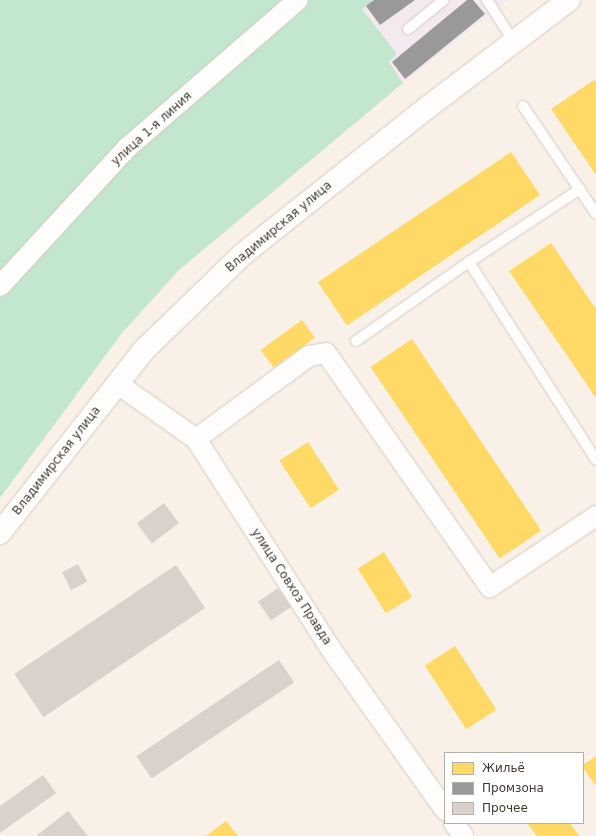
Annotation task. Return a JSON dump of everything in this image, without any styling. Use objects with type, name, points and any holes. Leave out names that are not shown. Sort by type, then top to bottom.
[{"type":"street","name":"улица 1-я линия","points":[[0,286],[127,148],[298,0]]},
{"type":"street","name":"Владимирская улица","points":[[0,534],[144,350],[242,254],[428,107],[569,0]]},
{"type":"street","points":[[196,439],[309,356],[326,353],[490,586],[596,516]]},
{"type":"street","name":"улица Совхоз Правда","points":[[118,384],[196,439],[330,648],[444,809]]},
{"type":"street","points":[[455,824],[463,836]]},
{"type":"lane","points":[[408,29],[444,0]]},
{"type":"lane","points":[[487,0],[514,42]]},
{"type":"lane","points":[[523,106],[596,214]]},
{"type":"lane","points":[[356,340],[469,262],[580,190]]},
{"type":"lane","points":[[469,262],[596,460]]},
{"type":"shaded area","points":[[374,0],[508,0],[403,83],[389,62],[362,9]]},
{"type":"green space","points":[[0,0],[374,0],[362,9],[397,54],[389,62],[403,83],[179,270],[122,333],[0,498]]},
{"type":"building: Жильё","points":[[594,80],[596,83],[596,175],[551,109]]},
{"type":"building: Жильё","points":[[511,152],[540,195],[347,325],[318,282]]},
{"type":"building: Жильё","points":[[551,243],[596,309],[596,398],[509,271]]},
{"type":"building: Жильё","points":[[302,320],[315,338],[274,368],[261,350]]},
{"type":"building: Жильё","points":[[412,339],[541,531],[500,558],[371,367]]},
{"type":"building: Жильё","points":[[308,442],[339,490],[311,508],[279,461]]},
{"type":"building: Жильё","points":[[384,552],[412,597],[386,613],[358,568]]},
{"type":"building: Жильё","points":[[455,646],[496,710],[466,729],[425,666]]},
{"type":"building: Жильё","points":[[596,756],[596,786],[584,769],[584,764]]},
{"type":"building: Жильё","points":[[226,821],[238,836],[206,836]]},
{"type":"building: Жильё","points":[[528,824],[571,824],[579,836],[537,836]]},
{"type":"building: Промзона","points":[[374,0],[415,0],[380,25],[366,6]]},
{"type":"building: Промзона","points":[[467,0],[473,0],[485,14],[405,79],[392,62]]},
{"type":"building: Прочее","points":[[164,503],[179,523],[152,543],[137,523]]},
{"type":"building: Прочее","points":[[78,564],[87,582],[71,590],[62,572]]},
{"type":"building: Прочее","points":[[176,565],[205,608],[43,717],[14,674]]},
{"type":"building: Прочее","points":[[278,588],[291,607],[271,620],[258,601]]},
{"type":"building: Прочее","points":[[279,660],[294,682],[152,779],[136,756]]},
{"type":"building: Прочее","points":[[43,775],[56,793],[0,833],[0,806]]},
{"type":"building: Прочее","points":[[68,811],[88,836],[36,836]]}]
